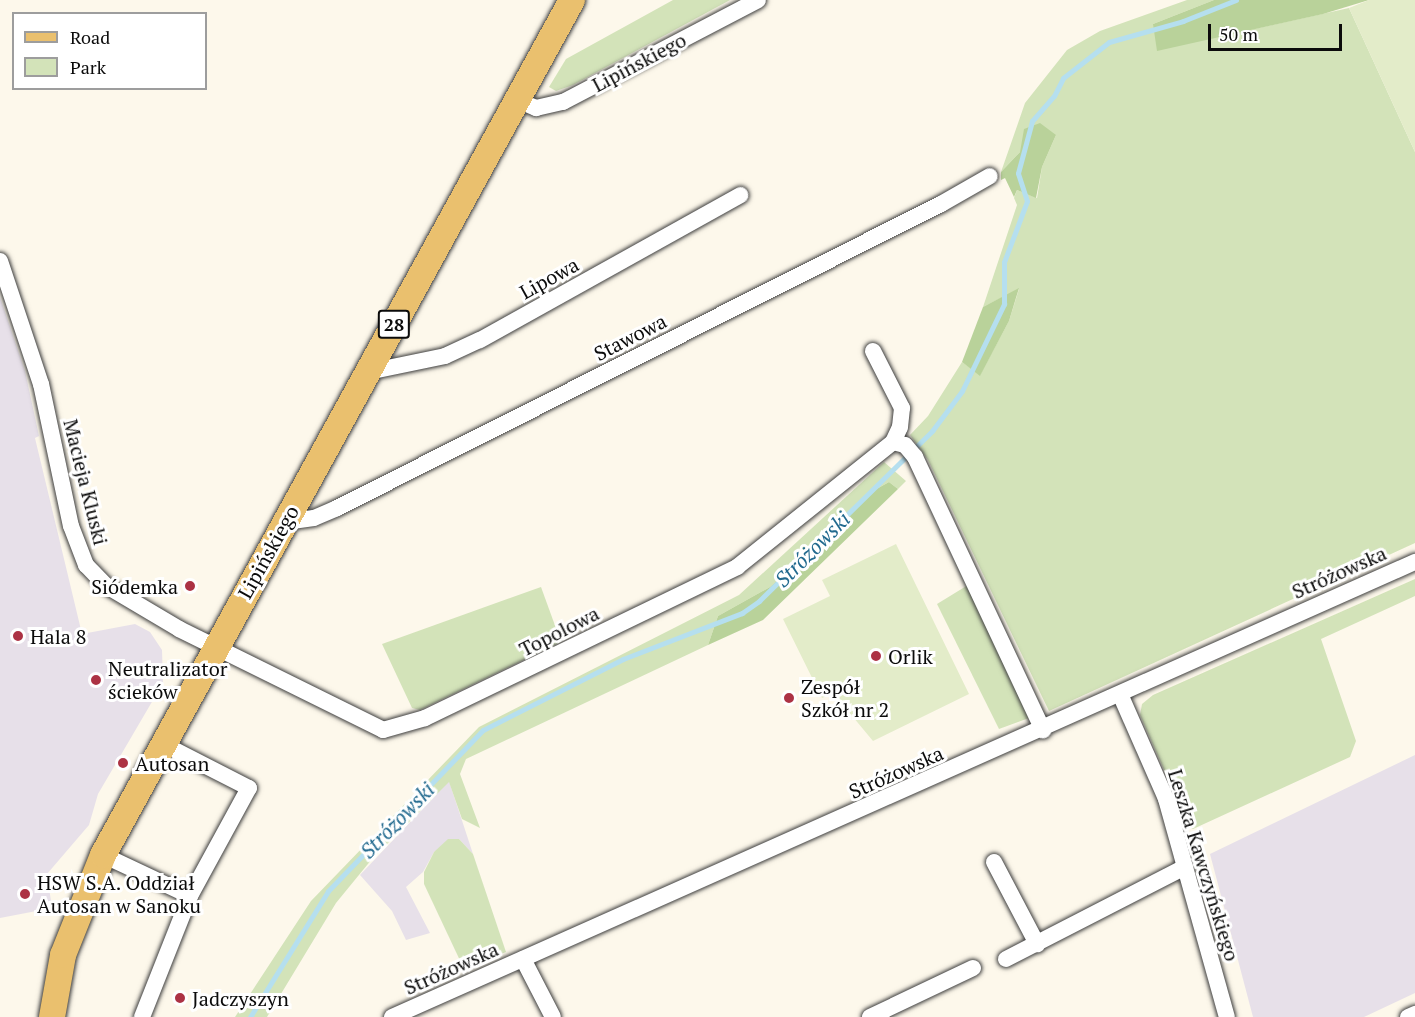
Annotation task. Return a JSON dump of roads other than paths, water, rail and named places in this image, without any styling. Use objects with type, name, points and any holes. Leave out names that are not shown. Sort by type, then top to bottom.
[{"type":"main road","name":"Lipińskiego","points":[[52,1017],[63,955],[103,855],[572,0]]},
{"type":"street","name":"Lipińskiego","points":[[517,100],[536,108],[563,102],[758,0]]},
{"type":"street","name":"Stawowa","points":[[285,522],[314,518],[336,508],[941,204],[990,176]]},
{"type":"street","name":"Lipowa","points":[[368,372],[445,356],[740,195]]},
{"type":"street","name":"Macieja Kluski","points":[[0,261],[41,384],[71,526],[86,565],[105,585],[216,648]]},
{"type":"street","points":[[873,351],[902,408],[900,428],[904,448],[1042,730]]},
{"type":"street","name":"Topolowa","points":[[216,648],[383,730],[396,728],[425,718],[546,662],[737,567],[904,448]]},
{"type":"street","name":"Stróżowska","points":[[393,1017],[1042,730],[1415,561]]},
{"type":"street","name":"Leszka Kawczyńskiego","points":[[1120,694],[1166,799],[1227,1017]]},
{"type":"street","points":[[142,1017],[190,896],[249,788],[163,744]]},
{"type":"street","points":[[103,855],[190,896]]},
{"type":"street","points":[[994,862],[1037,944]]},
{"type":"street","points":[[1006,960],[1185,867]]},
{"type":"street","points":[[523,959],[553,1017]]},
{"type":"street","points":[[870,1017],[973,968]]},
{"type":"street","points":[[1408,1017],[1415,1014]]},
{"type":"waterway","name":"Stróżowski","points":[[250,1017],[328,891],[483,730],[623,659],[742,613],[759,601],[932,431],[962,391],[1004,304],[1004,262],[1027,201],[1018,173],[1032,121],[1054,96],[1063,78],[1109,42],[1183,21],[1236,0]]},
{"type":"place","name":"Siódemka","points":[[190,586]]},
{"type":"place","name":"Hala 8","points":[[18,636]]},
{"type":"place","name":"Orlik","points":[[876,656]]},
{"type":"place","name":"Neutralizator ścieków","points":[[96,680]]},
{"type":"place","name":"Zespół Szkół nr 2","points":[[789,698]]},
{"type":"place","name":"Autosan","points":[[123,763]]},
{"type":"place","name":"HSW S.A. Oddział Autosan w Sanoku","points":[[25,894]]},
{"type":"place","name":"Jadczyszyn","points":[[180,998]]}]
